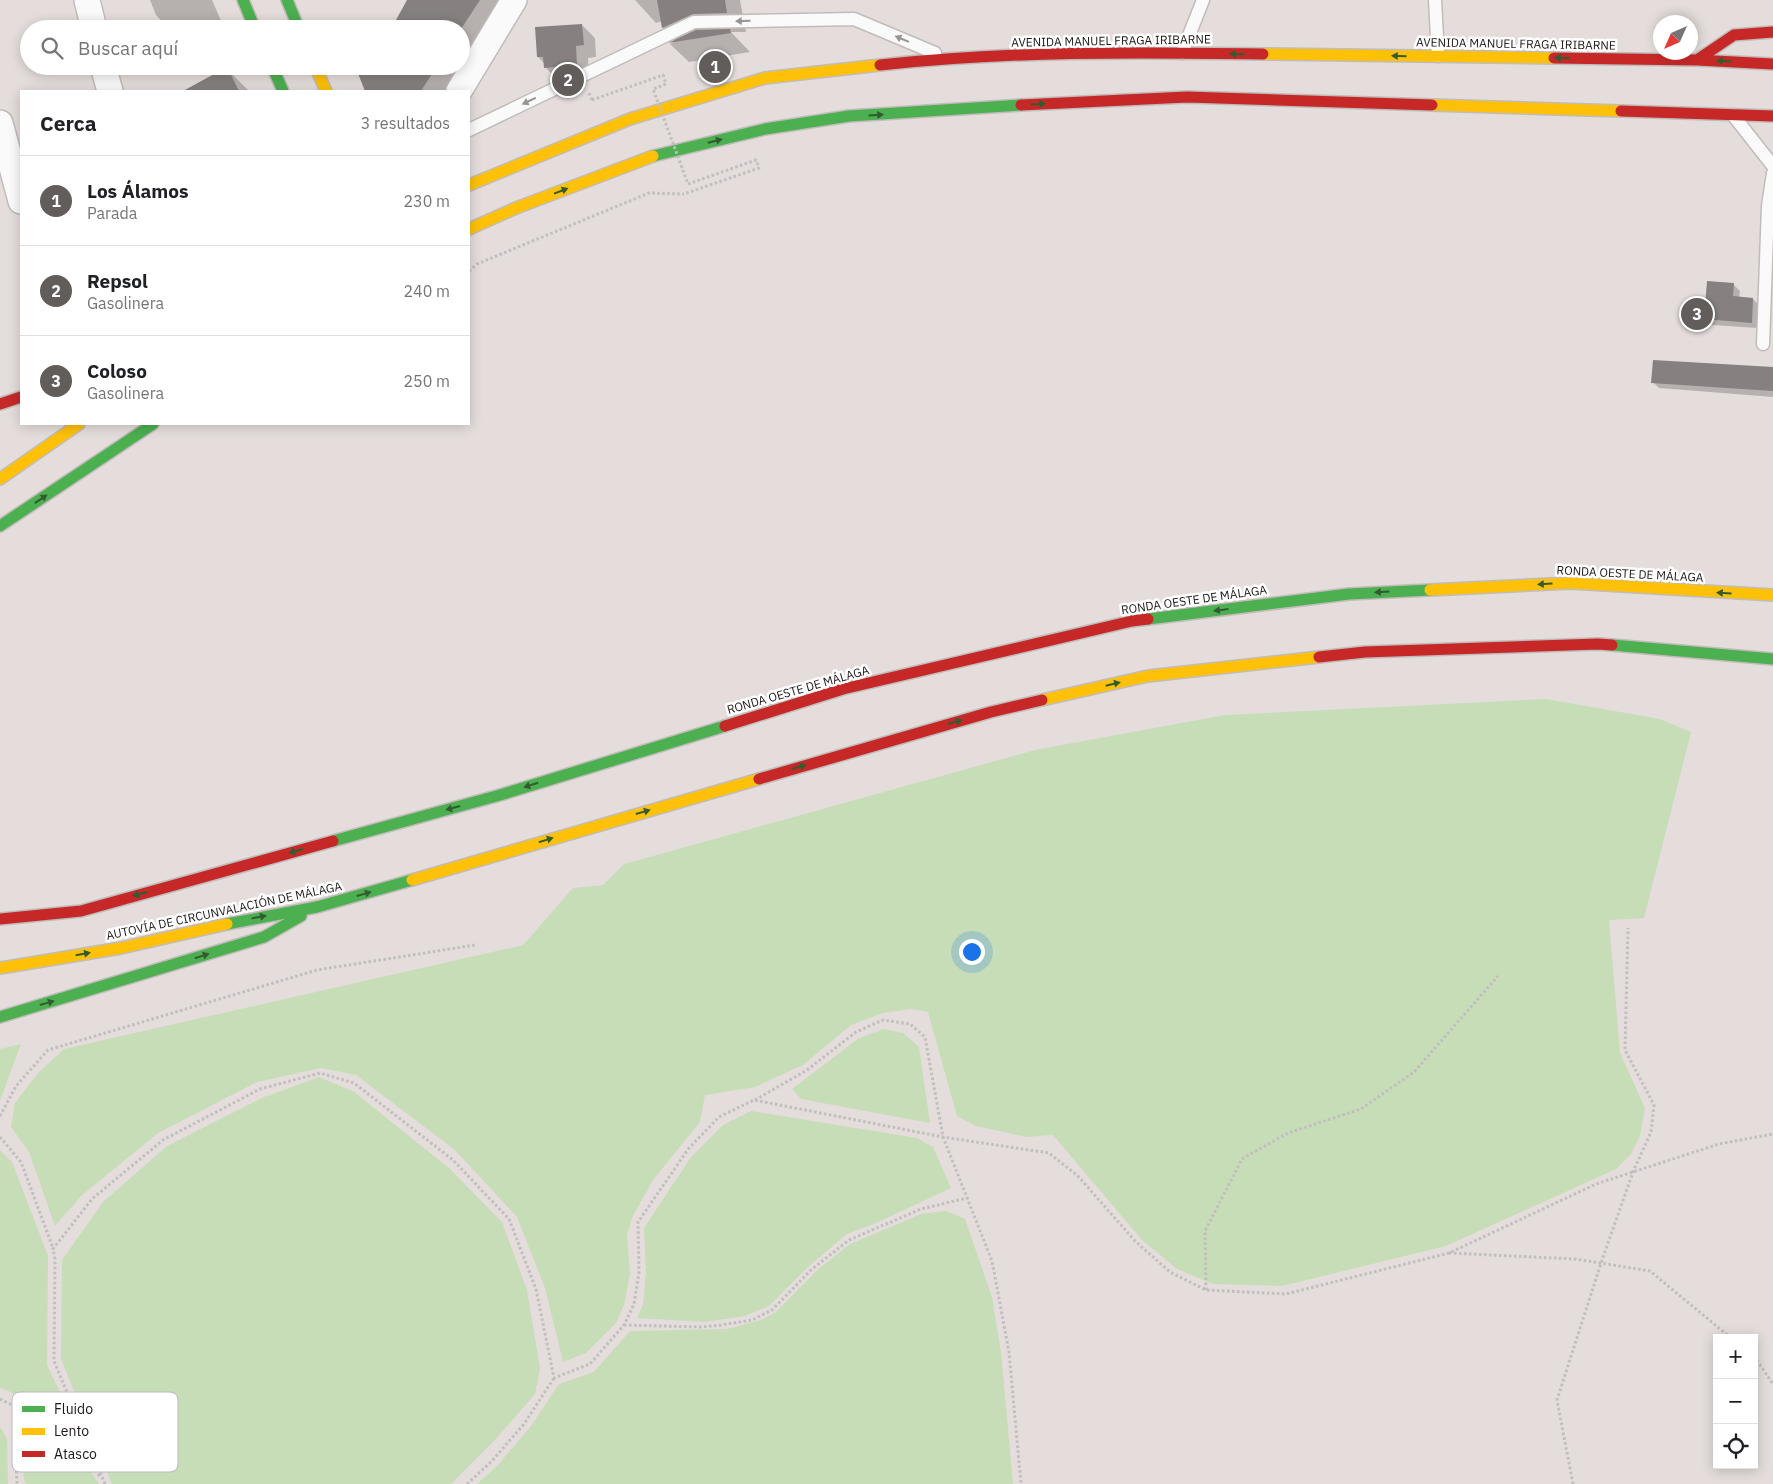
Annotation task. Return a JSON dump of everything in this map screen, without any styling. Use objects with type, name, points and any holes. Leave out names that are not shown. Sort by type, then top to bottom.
[{"type":"main road","points":[[243,0],[251,20]]},
{"type":"main road","points":[[287,0],[295,20]]},
{"type":"main road","points":[[1698,59],[1734,35],[1773,32]]},
{"type":"main road","name":"AVENIDA MANUEL FRAGA IRIBARNE","points":[[470,184],[630,119],[765,78],[947,58],[1119,52],[1653,59]]},
{"type":"main road","name":"AVENIDA MANUEL FRAGA IRIBARNE","points":[[1697,60],[1773,64]]},
{"type":"main road","points":[[276,75],[283,90]]},
{"type":"main road","points":[[319,75],[326,90]]},
{"type":"main road","points":[[471,230],[516,208],[646,158],[765,129],[849,116],[1014,105],[1187,97],[1773,116]]},
{"type":"main road","points":[[485,166],[509,168]]},
{"type":"main road","points":[[0,404],[20,397]]},
{"type":"main road","points":[[0,479],[78,425]]},
{"type":"main road","points":[[0,526],[152,425]]},
{"type":"main road","name":"RONDA OESTE DE MÁLAGA","points":[[0,919],[81,911],[579,772],[843,689],[1132,621],[1349,594],[1571,583],[1773,596]]},
{"type":"main road","name":"AUTOVÍA DE CIRCUNVALACIÓN DE MÁLAGA","points":[[0,968],[121,948],[259,916],[317,907],[991,712],[1148,676],[1365,652],[1598,644],[1773,660]]},
{"type":"main road","points":[[0,1017],[264,937],[317,907]]},
{"type":"street","points":[[87,0],[92,20]]},
{"type":"street","points":[[470,73],[514,0]]},
{"type":"street","points":[[106,75],[110,90]]},
{"type":"street","points":[[460,90],[469,75]]},
{"type":"street","points":[[9,133],[20,195]]},
{"type":"lane","points":[[1182,53],[1203,0]]},
{"type":"lane","points":[[1435,0],[1438,56]]},
{"type":"lane","points":[[470,130],[694,22],[854,19],[947,58]]},
{"type":"lane","points":[[1733,115],[1773,166]]},
{"type":"lane","points":[[1763,344],[1768,206],[1773,173]]},
{"type":"path","points":[[470,270],[477,264],[649,193],[684,194],[759,168],[756,160],[688,184],[654,89],[666,84],[663,75],[592,100]]},
{"type":"path","points":[[1573,1484],[1558,1400],[1601,1263],[1633,1172],[1651,1132],[1654,1106],[1626,1050],[1628,928]]},
{"type":"path","points":[[0,1116],[16,1086],[48,1050],[317,970],[475,945]]},
{"type":"path","points":[[1206,1290],[1205,1230],[1242,1159],[1288,1134],[1361,1109],[1414,1072],[1498,976]]},
{"type":"path","points":[[467,1484],[492,1461],[524,1424],[554,1378],[590,1364],[624,1325],[634,1304],[639,1273],[638,1222],[689,1148],[719,1117],[807,1070],[856,1032],[883,1020],[910,1024],[925,1037],[943,1137],[992,1261],[1009,1352],[1021,1484]]},
{"type":"path","points":[[53,1249],[92,1199],[163,1140],[260,1089],[320,1073],[354,1083],[453,1160],[509,1219],[536,1289],[554,1378]]},
{"type":"path","points":[[754,1100],[943,1137],[1049,1153],[1078,1176],[1135,1241],[1170,1272],[1206,1290],[1286,1294],[1449,1253],[1596,1184],[1719,1144],[1773,1134]]},
{"type":"path","points":[[0,1137],[21,1162],[53,1249],[55,1259],[54,1361],[67,1392]]},
{"type":"path","points":[[624,1325],[702,1326],[752,1320],[772,1310],[811,1270],[849,1240],[921,1209],[967,1198]]},
{"type":"path","points":[[1449,1253],[1575,1258],[1650,1271],[1726,1334]]},
{"type":"path","points":[[1758,1362],[1773,1384]]},
{"type":"path","points":[[0,1399],[12,1405]]},
{"type":"path","points":[[97,1472],[105,1484]]},
{"type":"path","points":[[100,1472],[105,1484]]},
{"type":"green space","points":[[1546,699],[1660,719],[1691,732],[1644,918],[1609,920],[1620,1053],[1645,1108],[1640,1136],[1631,1154],[1616,1169],[1446,1246],[1282,1286],[1213,1284],[1177,1269],[1142,1240],[1053,1135],[1026,1137],[976,1126],[957,1116],[928,1012],[911,1009],[883,1013],[851,1025],[803,1065],[755,1087],[705,1095],[700,1122],[653,1180],[633,1216],[627,1234],[630,1274],[624,1305],[616,1323],[586,1353],[563,1362],[545,1288],[517,1217],[455,1150],[356,1075],[321,1068],[257,1082],[158,1133],[81,1196],[55,1226],[29,1152],[11,1127],[15,1103],[38,1073],[64,1049],[523,945],[573,888],[603,885],[624,864],[1035,750],[1225,715]]},
{"type":"green space","points":[[884,1029],[903,1033],[919,1047],[930,1123],[801,1099],[792,1089],[859,1038]]},
{"type":"green space","points":[[21,1044],[0,1101],[0,1049]]},
{"type":"green space","points":[[319,1077],[353,1091],[450,1169],[502,1222],[527,1290],[540,1368],[535,1394],[495,1440],[451,1484],[112,1484],[107,1472],[178,1472],[178,1392],[74,1392],[61,1359],[62,1260],[103,1202],[167,1146],[264,1097]]},
{"type":"green space","points":[[751,1111],[917,1138],[933,1147],[951,1188],[874,1224],[847,1234],[808,1267],[769,1306],[745,1316],[704,1322],[637,1318],[643,1305],[646,1272],[644,1228],[691,1157],[723,1125]]},
{"type":"green space","points":[[0,1150],[12,1162],[48,1256],[47,1365],[60,1392],[12,1393],[0,1388]]},
{"type":"green space","points":[[946,1211],[965,1219],[992,1297],[1001,1352],[1013,1484],[477,1484],[497,1466],[531,1426],[559,1384],[594,1372],[630,1331],[727,1329],[761,1320],[776,1312],[817,1270],[850,1244],[921,1214]]},
{"type":"green space","points":[[0,1427],[7,1438],[8,1484],[0,1484]]},
{"type":"green space","points":[[23,1472],[91,1472],[99,1484],[26,1484]]},
{"type":"building","points":[[407,0],[480,0],[467,20],[396,20]]},
{"type":"building","points":[[657,0],[725,0],[727,13],[693,14],[662,28]]},
{"type":"building","points":[[582,24],[584,45],[576,46],[577,65],[544,68],[543,57],[537,57],[535,27]]},
{"type":"building","points":[[730,29],[731,33],[668,43],[696,30]]},
{"type":"building","points":[[212,75],[231,75],[238,90],[185,90]]},
{"type":"building","points":[[359,75],[431,75],[422,90],[365,90]]},
{"type":"building","points":[[1707,281],[1734,283],[1733,296],[1753,298],[1752,323],[1704,319]]},
{"type":"building","points":[[1653,360],[1773,367],[1773,391],[1651,383]]},
{"type":"traffic: fast","points":[[243,0],[251,20]]},
{"type":"traffic: fast","points":[[287,0],[295,20]]},
{"type":"traffic: fast","points":[[276,75],[283,90]]},
{"type":"traffic: fast","points":[[653,156],[765,129],[849,116],[1021,105]]},
{"type":"traffic: fast","points":[[0,526],[152,425]]},
{"type":"traffic: fast","points":[[1148,619],[1349,594],[1430,590]]},
{"type":"traffic: fast","points":[[1612,645],[1773,659]]},
{"type":"traffic: fast","points":[[333,841],[500,795],[725,726]]},
{"type":"traffic: fast","points":[[227,924],[317,907],[412,880]]},
{"type":"traffic: fast","points":[[0,1017],[264,937],[301,916]]},
{"type":"traffic: slow","points":[[1263,54],[1554,58]]},
{"type":"traffic: slow","points":[[470,185],[630,119],[765,78],[880,65]]},
{"type":"traffic: slow","points":[[319,75],[326,90]]},
{"type":"traffic: slow","points":[[1432,105],[1621,111]]},
{"type":"traffic: slow","points":[[470,229],[516,208],[653,156]]},
{"type":"traffic: slow","points":[[0,479],[78,425]]},
{"type":"traffic: slow","points":[[1430,590],[1571,583],[1773,595]]},
{"type":"traffic: slow","points":[[1042,700],[1148,676],[1319,657]]},
{"type":"traffic: slow","points":[[412,880],[759,779]]},
{"type":"traffic: slow","points":[[0,968],[121,948],[227,924]]},
{"type":"traffic: jam","points":[[1698,59],[1734,35],[1773,32]]},
{"type":"traffic: jam","points":[[880,65],[928,60],[1024,55],[1119,53],[1263,54]]},
{"type":"traffic: jam","points":[[1554,58],[1697,60],[1773,64]]},
{"type":"traffic: jam","points":[[1021,105],[1187,97],[1432,105]]},
{"type":"traffic: jam","points":[[1621,111],[1773,116]]},
{"type":"traffic: jam","points":[[0,404],[20,397]]},
{"type":"traffic: jam","points":[[725,726],[843,689],[1132,621],[1148,619]]},
{"type":"traffic: jam","points":[[1319,657],[1365,652],[1612,645]]},
{"type":"traffic: jam","points":[[759,779],[991,712],[1042,700]]},
{"type":"traffic: jam","points":[[0,919],[81,911],[333,841]]},
{"type":"place","name":"Los Álamos","points":[[715,67]]},
{"type":"place","name":"Repsol","points":[[568,80]]},
{"type":"place","name":"Coloso","points":[[1697,314]]}]
